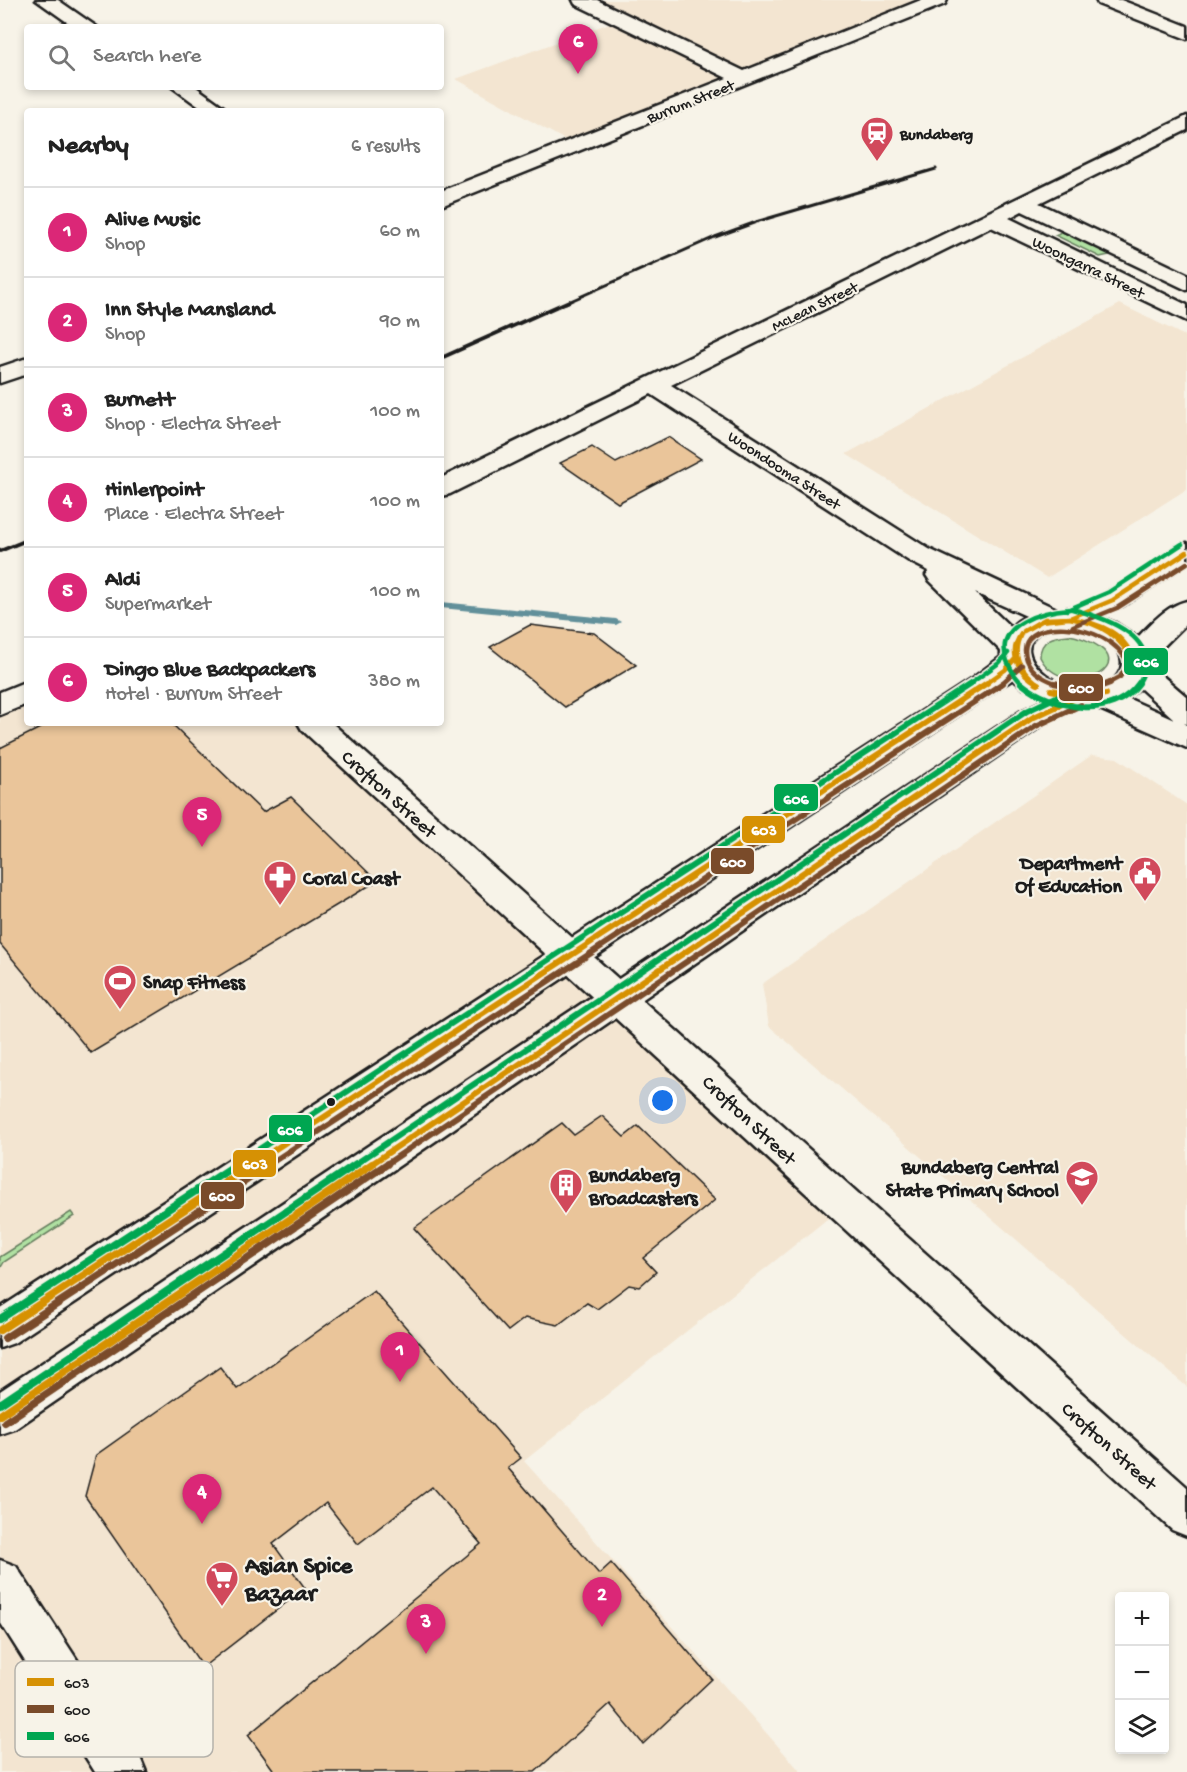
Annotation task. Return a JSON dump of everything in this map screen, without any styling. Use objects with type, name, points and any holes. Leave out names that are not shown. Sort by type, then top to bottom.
[{"type":"street","points":[[45,0],[82,24]]},
{"type":"street","points":[[582,0],[743,78]]},
{"type":"street","name":"Burrum Street","points":[[444,198],[938,0]]},
{"type":"street","points":[[1105,0],[1187,33]]},
{"type":"street","points":[[187,90],[214,108]]},
{"type":"street","name":"McLean Street","points":[[444,487],[1187,122]]},
{"type":"street","name":"Woongarra Street","points":[[1022,203],[1187,283]]},
{"type":"street","name":"Woongarra Street","points":[[992,218],[1187,314]]},
{"type":"street","points":[[0,376],[24,366]]},
{"type":"street","name":"Woondooma Street","points":[[652,384],[919,555],[1061,618]]},
{"type":"street","points":[[0,1330],[984,686],[1005,670],[1014,653],[1018,637],[1026,628],[1038,622],[1061,618],[1113,600],[1187,552]]},
{"type":"street","name":"Woondooma Street","points":[[919,555],[1014,653]]},
{"type":"street","points":[[0,1415],[1032,718],[1088,697],[1125,687],[1133,678],[1135,662],[1165,626],[1187,610]]},
{"type":"street","points":[[1061,618],[1088,621],[1112,631],[1129,646],[1135,662],[1187,714]]},
{"type":"street","points":[[1014,653],[1020,669],[1037,684],[1060,694],[1088,697],[1187,737]]},
{"type":"street","points":[[0,705],[24,693]]},
{"type":"street","name":"Crofton Street","points":[[316,726],[1187,1515]]},
{"type":"street","points":[[0,1582],[51,1661]]},
{"type":"street","points":[[112,1757],[122,1772]]},
{"type":"shaded area","points":[[578,0],[942,0],[576,146],[456,79],[618,20]]},
{"type":"shaded area","points":[[1120,304],[1187,337],[1187,489],[1047,578],[846,454]]},
{"type":"shaded area","points":[[24,695],[24,726],[312,726],[841,1208],[524,1461],[801,1772],[0,1772],[0,707]]},
{"type":"shaded area","name":"Bundaberg Central State Primary School","points":[[1092,755],[1117,758],[1187,805],[1187,1387],[769,1026],[762,984]]},
{"type":"green space","points":[[1063,231],[1109,255],[1100,257],[1055,235]]},
{"type":"green space","points":[[1069,635],[1093,643],[1106,653],[1109,659],[1107,666],[1100,673],[1084,679],[1067,678],[1058,675],[1045,664],[1040,657],[1045,642],[1058,636]]},
{"type":"green space","points":[[71,1212],[74,1216],[4,1262],[0,1269],[0,1257]]},
{"type":"building","points":[[668,437],[701,459],[618,503],[560,463],[592,447],[616,463]]},
{"type":"building","points":[[530,625],[594,633],[636,665],[565,707],[490,647]]},
{"type":"building","points":[[44,726],[174,726],[263,812],[291,797],[377,881],[91,1053],[0,944],[0,748]]},
{"type":"building","name":"Bundaberg Broadcasters","points":[[602,1116],[624,1137],[638,1126],[715,1200],[643,1258],[656,1272],[639,1287],[629,1285],[597,1309],[587,1303],[558,1325],[525,1318],[508,1331],[414,1228],[562,1123],[574,1135]]},
{"type":"building","points":[[374,1291],[521,1458],[508,1468],[599,1574],[611,1563],[712,1679],[643,1744],[610,1704],[535,1772],[275,1772],[248,1735],[481,1544],[432,1487],[358,1544],[326,1503],[273,1544],[305,1588],[211,1661],[199,1661],[85,1496],[96,1455],[220,1367],[237,1389]]},
{"type":"waterway","points":[[444,605],[616,622]]},
{"type":"railway","points":[[566,303],[715,237],[759,221],[936,169]]},
{"type":"railway","points":[[444,357],[569,301]]},
{"type":"railway","points":[[0,551],[24,541]]},
{"type":"transit line","name":"606","points":[[1067,610],[1109,592],[1182,544]]},
{"type":"transit line","name":"603","points":[[1070,618],[1113,600],[1187,552]]},
{"type":"transit line","name":"600","points":[[1073,626],[1117,608],[1187,563]]},
{"type":"transit line","name":"606","points":[[1070,609],[1031,617],[1010,632],[1005,643],[1005,655],[1011,670],[1031,691],[1059,703],[1090,707],[1105,705],[1127,695],[1138,685],[1145,671],[1146,658],[1142,647],[1122,628],[1096,616],[1072,609]]},
{"type":"transit line","name":"603","points":[[1024,631],[1045,619],[1069,618]]},
{"type":"transit line","name":"603","points":[[1024,631],[1041,621],[1069,618]]},
{"type":"transit line","name":"603","points":[[1069,618],[1091,622],[1111,631],[1127,645],[1135,666]]},
{"type":"transit line","name":"603","points":[[1069,618],[1091,623],[1110,632],[1125,646],[1135,666]]},
{"type":"transit line","name":"600","points":[[1069,627],[1096,634],[1120,649],[1128,664],[1120,677],[1106,685],[1089,688],[1054,683],[1039,675],[1028,664],[1024,651],[1030,638],[1041,631],[1069,627]]},
{"type":"transit line","name":"603","points":[[1021,634],[1015,649],[1018,662],[1026,674],[1038,684]]},
{"type":"transit line","name":"603","points":[[1021,634],[1014,648],[1016,662],[1025,675],[1038,684]]},
{"type":"transit line","name":"606","points":[[0,1319],[979,678],[1008,653]]},
{"type":"transit line","name":"603","points":[[0,1330],[984,685],[1005,670],[1015,659]]},
{"type":"transit line","name":"600","points":[[5,1338],[989,693],[1011,677],[1022,665]]},
{"type":"transit line","name":"606","points":[[0,1404],[1027,711],[1073,689]]},
{"type":"transit line","name":"603","points":[[1051,690],[1087,696],[1106,694]]},
{"type":"transit line","name":"603","points":[[1051,690],[1083,697],[1106,694]]},
{"type":"transit line","name":"603","points":[[0,1415],[1032,718],[1077,697]]},
{"type":"transit line","name":"600","points":[[5,1422],[1036,726],[1081,705]]},
{"type":"place","name":"Dingo Blue Backpackers","points":[[578,74]]},
{"type":"place","name":"Bundaberg","points":[[877,162]]},
{"type":"place","name":"Aldi","points":[[202,847]]},
{"type":"place","name":"Department Of Education","points":[[1145,902]]},
{"type":"place","name":"Coral Coast","points":[[280,906]]},
{"type":"place","name":"Snap Fitness","points":[[120,1010]]},
{"type":"place","name":"Bundaberg Central State Primary School","points":[[1082,1206]]},
{"type":"place","name":"Bundaberg Broadcasters","points":[[566,1214]]},
{"type":"place","name":"Alive Music","points":[[400,1382]]},
{"type":"place","name":"Hinlerpoint","points":[[202,1524]]},
{"type":"place","name":"Asian Spice Bazaar","points":[[222,1607]]},
{"type":"place","name":"Inn Style Mansland","points":[[602,1627]]},
{"type":"place","name":"Burnett","points":[[426,1654]]}]
